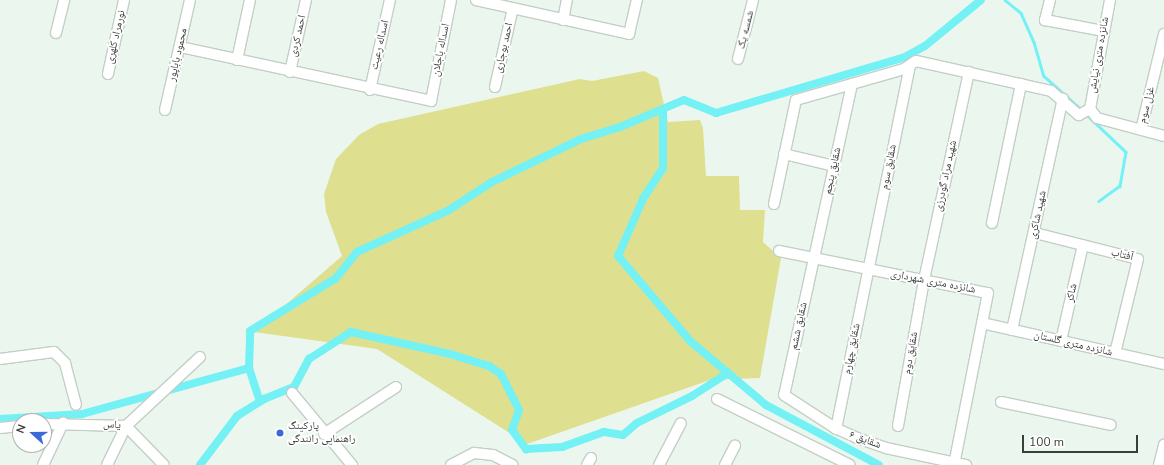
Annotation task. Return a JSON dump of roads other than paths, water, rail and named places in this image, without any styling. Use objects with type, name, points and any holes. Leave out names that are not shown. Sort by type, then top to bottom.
[{"type":"street","points":[[56,33],[64,0]]},
{"type":"street","name":"نورمراد کلهری","points":[[108,74],[124,0]]},
{"type":"street","name":"محمود باباپور","points":[[165,110],[190,0]]},
{"type":"street","points":[[237,60],[250,0]]},
{"type":"street","name":"احمد کردی","points":[[290,72],[306,0]]},
{"type":"street","name":"اسداله رعیت","points":[[370,90],[390,0]]},
{"type":"street","name":"اسداله باجلان","points":[[370,90],[431,101],[451,0]]},
{"type":"street","points":[[476,0],[629,34],[636,0]]},
{"type":"street","points":[[563,20],[567,0]]},
{"type":"street","name":"شمسه یک","points":[[738,59],[753,0]]},
{"type":"street","points":[[1050,0],[1045,20],[1103,32]]},
{"type":"street","name":"شانزده متری نیایش","points":[[1090,109],[1110,0]]},
{"type":"street","name":"احمد بوجاری","points":[[495,87],[513,8]]},
{"type":"street","name":"غزل سوم","points":[[1141,130],[1164,34]]},
{"type":"street","points":[[180,47],[370,90]]},
{"type":"street","points":[[774,204],[796,100],[852,84],[910,65],[916,61],[1051,91],[1063,99],[1079,115],[1090,109],[1097,118],[1164,136]]},
{"type":"street","name":"شقایق سوم","points":[[868,268],[910,65]]},
{"type":"street","name":"شهید مراد گودرزی","points":[[924,280],[969,72]]},
{"type":"street","name":"شقایق پنجم","points":[[814,257],[852,84]]},
{"type":"street","points":[[992,223],[1022,84]]},
{"type":"street","name":"شهید شاکری","points":[[1012,330],[1035,233],[1063,99]]},
{"type":"street","points":[[784,154],[834,166]]},
{"type":"street","name":"آفتاب","points":[[1035,233],[1138,259],[1115,353]]},
{"type":"street","name":"شاکر","points":[[1061,341],[1083,245]]},
{"type":"street","name":"شانزده متری شهرداری","points":[[779,250],[988,292],[954,464]]},
{"type":"street","name":"شقایق ششم","points":[[784,395],[814,257]]},
{"type":"street","name":"شقایق چهارم","points":[[836,429],[868,268]]},
{"type":"street","name":"شقایق دوم","points":[[898,426],[924,280]]},
{"type":"street","name":"شانزده متری گلستان","points":[[982,324],[1164,364]]},
{"type":"street","points":[[0,359],[54,352],[65,363],[76,405]]},
{"type":"street","points":[[107,465],[126,426],[200,357]]},
{"type":"street","points":[[324,434],[396,387]]},
{"type":"street","points":[[292,393],[324,434],[352,465]]},
{"type":"street","name":"شقایق ۶","points":[[784,395],[836,429],[886,448],[954,464],[966,465]]},
{"type":"street","points":[[717,399],[850,465]]},
{"type":"street","points":[[1001,402],[1111,425]]},
{"type":"street","points":[[43,465],[63,422]]},
{"type":"street","name":"یاس","points":[[52,423],[63,422],[126,426],[164,465]]},
{"type":"street","points":[[659,465],[681,423]]},
{"type":"street","points":[[0,428],[12,427]]},
{"type":"street","points":[[725,465],[735,444]]},
{"type":"street","points":[[1159,465],[1164,445]]},
{"type":"street","points":[[451,465],[474,453],[493,455],[513,465]]},
{"type":"waterway","points":[[0,419],[82,414],[249,368],[250,331],[336,278],[357,252],[449,210],[492,182],[581,139],[620,127],[684,100],[716,113],[905,57],[925,46],[981,0]]},
{"type":"waterway","points":[[1005,0],[1021,13],[1034,42],[1044,76],[1082,110]]},
{"type":"waterway","points":[[663,109],[663,168],[643,199],[618,256],[690,341],[728,373]]},
{"type":"waterway","points":[[1086,114],[1126,152],[1120,186],[1099,201]]},
{"type":"waterway","points":[[200,465],[237,416],[264,399],[294,387],[309,359],[351,332],[450,354],[489,366],[501,374],[519,410],[512,430],[526,449],[562,447],[604,432],[623,435],[637,423],[692,396],[728,373],[766,405],[879,465]]},
{"type":"waterway","points":[[249,368],[260,401]]},
{"type":"place","name":"پارکینگ راهنمایی رانندگی","points":[[280,433]]}]
